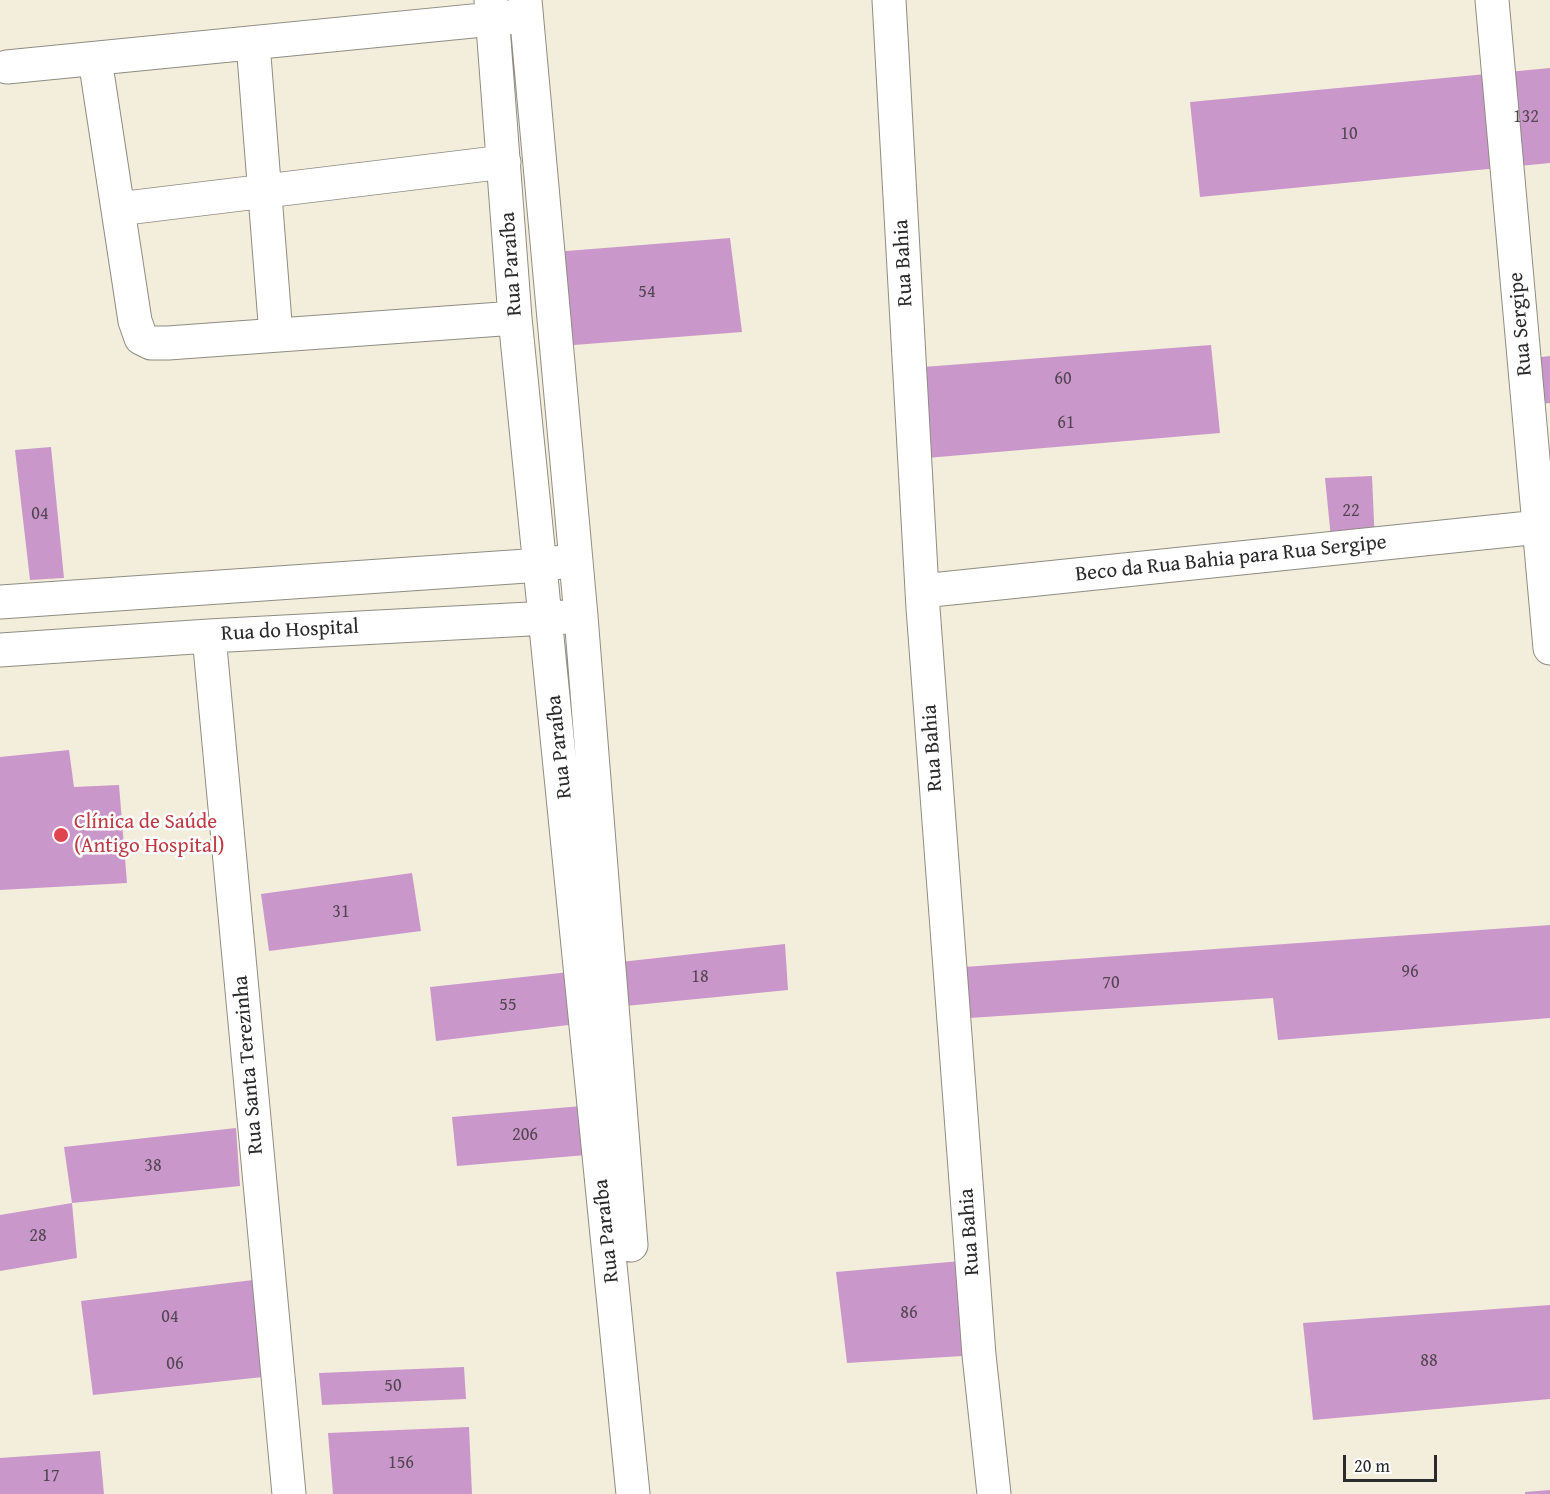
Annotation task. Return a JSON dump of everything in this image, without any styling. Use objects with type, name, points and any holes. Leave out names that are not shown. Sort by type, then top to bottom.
[{"type":"street","name":"Rua Bahia","points":[[889,0],[922,591],[979,1354],[994,1494]]},
{"type":"street","name":"Rua Sergipe","points":[[1492,0],[1550,648]]},
{"type":"street","points":[[7,68],[253,43],[491,10],[526,8]]},
{"type":"street","name":"Rua Paraíba","points":[[526,8],[581,616],[651,1494]]},
{"type":"street","name":"Rua Paraíba","points":[[491,10],[515,318],[547,618],[633,1494]]},
{"type":"street","points":[[253,43],[276,335]]},
{"type":"street","points":[[94,59],[135,321],[141,338],[151,343],[168,344],[515,318]]},
{"type":"street","points":[[117,209],[504,162]]},
{"type":"street","name":"Beco da Rua Bahia para Rua Sergipe","points":[[922,591],[1539,526]]},
{"type":"street","points":[[0,602],[541,565],[576,560]]},
{"type":"street","name":"Rua do Hospital","points":[[0,650],[581,616]]},
{"type":"street","name":"Rua Santa Terezinha","points":[[209,636],[289,1494]]},
{"type":"building","points":[[1550,68],[1550,163],[1200,197],[1190,102]]},
{"type":"building","points":[[730,238],[742,332],[561,346],[554,252]]},
{"type":"building","points":[[1211,345],[1220,433],[915,459],[910,368]]},
{"type":"building","points":[[1550,356],[1550,403],[1528,405],[1524,359]]},
{"type":"building","points":[[51,447],[64,578],[30,580],[15,450]]},
{"type":"building","points":[[1372,476],[1375,544],[1332,548],[1325,478]]},
{"type":"building","name":"Clínica de Saúde (Antigo Hospital)","points":[[69,750],[74,787],[119,785],[127,883],[0,890],[0,757]]},
{"type":"building","points":[[412,873],[421,931],[269,951],[261,894]]},
{"type":"building","points":[[1550,925],[1550,1018],[1278,1040],[1273,998],[954,1019],[950,968]]},
{"type":"building","points":[[785,944],[788,990],[615,1007],[611,963]]},
{"type":"building","points":[[579,971],[585,1023],[436,1041],[430,987]]},
{"type":"building","points":[[594,1105],[598,1154],[457,1166],[452,1117]]},
{"type":"building","points":[[236,1128],[240,1186],[72,1203],[64,1147]]},
{"type":"building","points":[[72,1203],[77,1258],[0,1271],[0,1215]]},
{"type":"building","points":[[972,1260],[979,1355],[847,1363],[836,1272]]},
{"type":"building","points":[[253,1280],[263,1377],[93,1395],[81,1301]]},
{"type":"building","points":[[1550,1305],[1550,1399],[1313,1420],[1303,1323]]},
{"type":"building","points":[[464,1367],[466,1399],[322,1405],[319,1373]]},
{"type":"building","points":[[469,1427],[472,1494],[333,1494],[328,1433]]},
{"type":"building","points":[[100,1451],[104,1494],[0,1494],[0,1458]]},
{"type":"building","points":[[1550,1490],[1550,1494],[1525,1494],[1525,1492]]},
{"type":"place","name":"Clínica de Saúde (Antigo Hospital)","points":[[61,835]]}]
